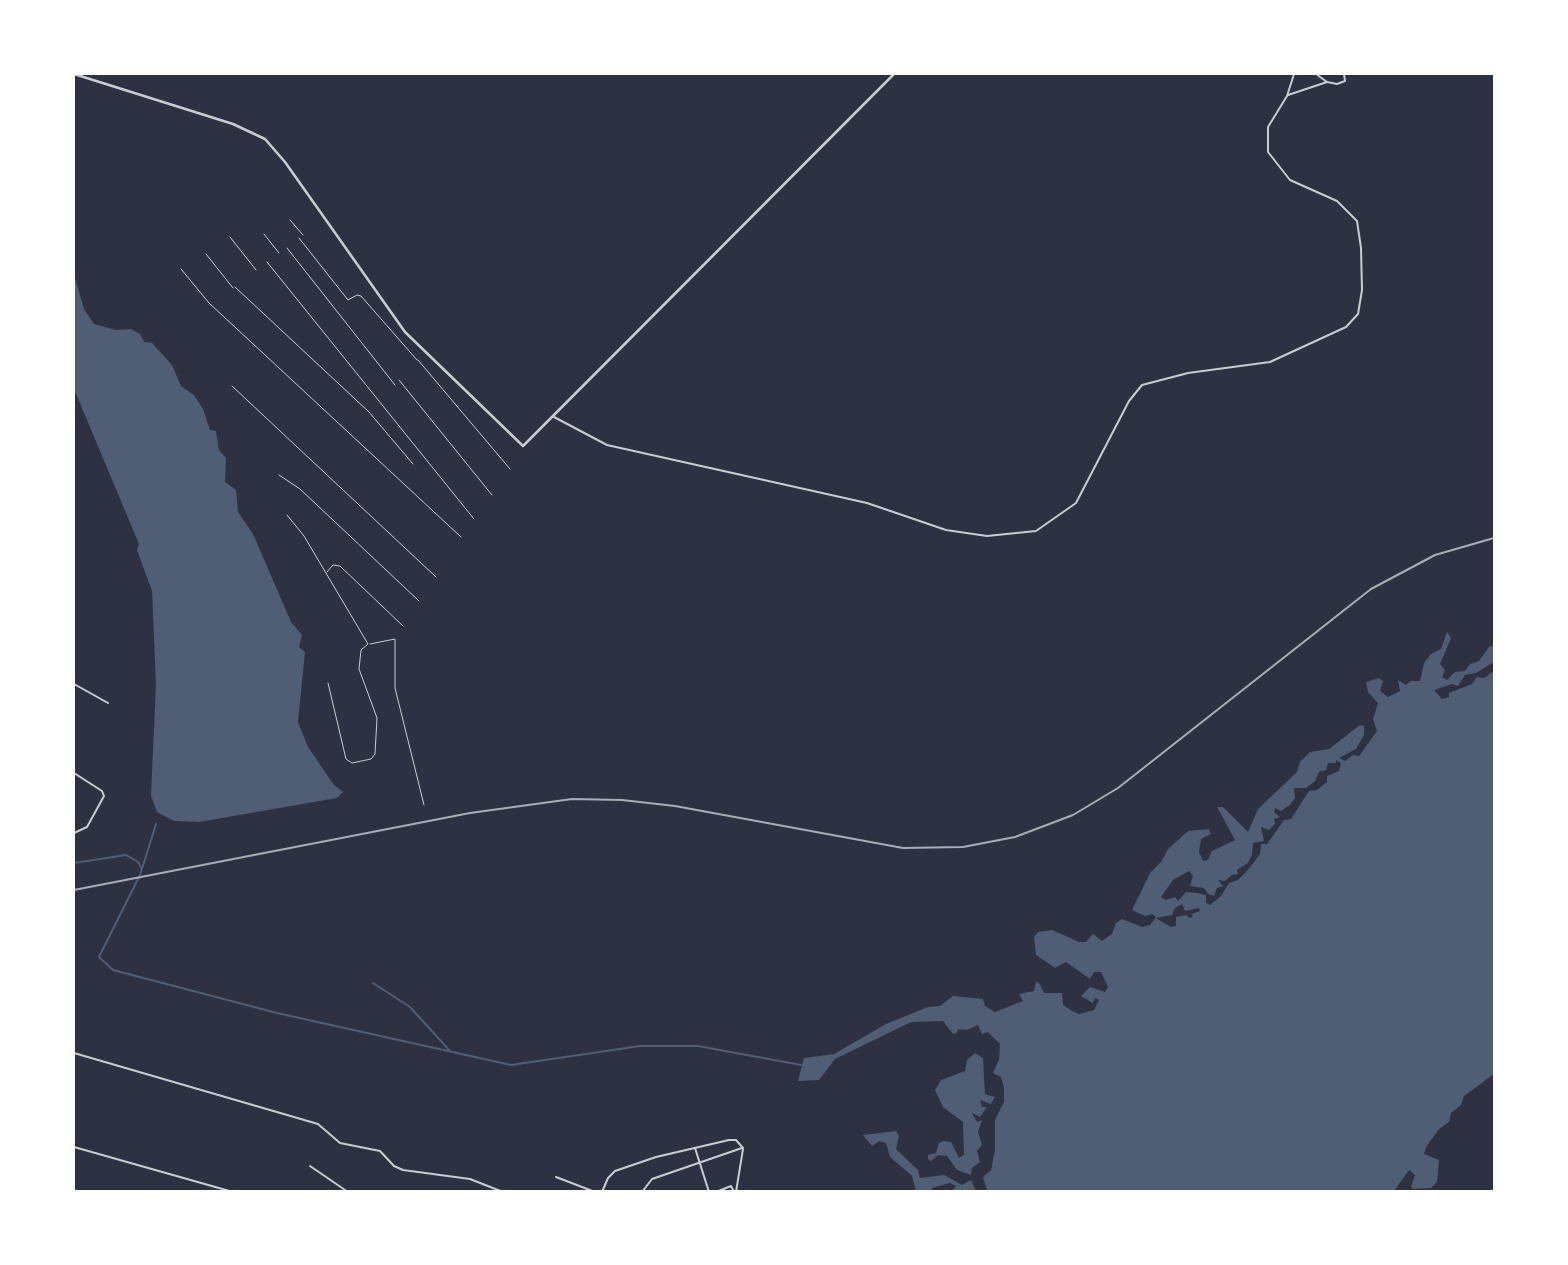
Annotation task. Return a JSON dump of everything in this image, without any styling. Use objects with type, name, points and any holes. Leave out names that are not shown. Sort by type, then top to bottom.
[{"type":"street","points":[[74,74],[233,124],[265,139],[285,162],[405,332],[517,443],[527,444],[894,74]]},
{"type":"street","points":[[554,417],[607,445],[867,503],[946,530],[987,537],[1036,531],[1076,503],[1133,393],[1142,385],[1188,373],[1270,362],[1346,327],[1358,314],[1362,290],[1357,221],[1337,201],[1290,180],[1268,152],[1268,127],[1288,95],[1294,74]]},
{"type":"street","points":[[1316,74],[1327,82],[1337,84],[1345,81],[1344,74]]},
{"type":"street","points":[[1288,95],[1327,82]]},
{"type":"street","points":[[74,684],[108,703]]},
{"type":"street","points":[[74,773],[102,791],[104,796],[87,827],[74,833]]},
{"type":"street","points":[[74,1053],[318,1124],[340,1143],[380,1151],[394,1166],[403,1170],[470,1178],[503,1192]]},
{"type":"street","points":[[602,1192],[608,1178],[620,1169],[695,1147],[736,1140],[743,1148]]},
{"type":"street","points":[[74,1147],[233,1192]]},
{"type":"street","points":[[695,1147],[709,1192]]},
{"type":"street","points":[[642,1192],[652,1179],[743,1148]]},
{"type":"street","points":[[735,1192],[743,1148]]},
{"type":"street","points":[[310,1166],[348,1192]]},
{"type":"street","points":[[556,1177],[594,1192]]},
{"type":"street","points":[[716,1192],[732,1186],[735,1192]]},
{"type":"lane","points":[[290,220],[303,235]]},
{"type":"lane","points":[[264,234],[279,253]]},
{"type":"lane","points":[[230,237],[256,270]]},
{"type":"lane","points":[[299,238],[348,300],[356,295],[361,296],[510,469]]},
{"type":"lane","points":[[287,248],[396,385]]},
{"type":"lane","points":[[206,254],[234,288],[369,412],[413,464]]},
{"type":"lane","points":[[267,262],[474,519]]},
{"type":"lane","points":[[181,269],[209,303],[461,537]]},
{"type":"lane","points":[[399,380],[492,495]]},
{"type":"lane","points":[[232,386],[436,577]]},
{"type":"lane","points":[[279,474],[300,489],[419,601]]},
{"type":"lane","points":[[287,515],[304,536],[368,644]]},
{"type":"lane","points":[[326,573],[333,565],[340,566],[403,626]]},
{"type":"lane","points":[[328,683],[348,763],[371,759],[375,754],[377,718],[359,669],[361,650],[368,644],[394,639],[393,680],[424,804]]},
{"type":"water","points":[[74,274],[84,309],[94,324],[116,330],[131,329],[140,334],[144,342],[152,343],[172,365],[181,386],[194,395],[203,409],[210,430],[216,431],[219,450],[226,458],[225,482],[236,490],[238,512],[253,534],[291,622],[302,635],[299,647],[305,652],[298,722],[308,747],[334,785],[343,792],[337,798],[199,822],[174,821],[157,812],[151,796],[156,684],[152,591],[137,550],[139,544],[74,389]]},
{"type":"water","points":[[1447,632],[1451,638],[1440,664],[1445,670],[1442,677],[1447,680],[1455,672],[1465,671],[1470,664],[1479,661],[1489,647],[1494,645],[1494,662],[1476,673],[1465,675],[1458,686],[1452,684],[1434,690],[1442,699],[1449,697],[1449,693],[1494,671],[1494,1074],[1464,1096],[1461,1105],[1451,1113],[1449,1122],[1439,1129],[1426,1147],[1424,1154],[1439,1160],[1437,1182],[1431,1188],[1413,1189],[1411,1186],[1415,1175],[1409,1170],[1394,1191],[987,1191],[983,1177],[991,1170],[995,1150],[995,1120],[1004,1102],[1004,1088],[1001,1077],[993,1073],[999,1060],[1000,1044],[988,1032],[982,1034],[978,1025],[967,1030],[958,1029],[957,1033],[953,1034],[943,1021],[911,1022],[835,1059],[819,1080],[798,1081],[804,1058],[834,1054],[886,1024],[928,1007],[940,1006],[953,996],[983,999],[985,1006],[995,1012],[1023,1001],[1019,994],[1034,991],[1036,982],[1044,993],[1062,993],[1063,1005],[1072,1011],[1079,1014],[1094,1010],[1099,1000],[1095,998],[1093,1003],[1081,996],[1090,987],[1105,992],[1108,987],[1101,972],[1094,972],[1090,979],[1066,962],[1055,968],[1036,955],[1034,937],[1038,932],[1052,930],[1079,942],[1086,942],[1093,934],[1102,941],[1112,934],[1116,923],[1122,919],[1142,927],[1150,925],[1156,917],[1152,914],[1145,916],[1132,910],[1150,873],[1161,862],[1168,849],[1188,831],[1209,829],[1211,834],[1201,839],[1199,852],[1203,861],[1208,860],[1212,851],[1235,840],[1217,807],[1223,807],[1248,832],[1258,809],[1297,772],[1300,762],[1310,752],[1329,749],[1360,725],[1364,726],[1364,735],[1356,749],[1339,758],[1345,761],[1353,755],[1359,756],[1377,731],[1373,719],[1378,703],[1368,692],[1366,682],[1379,678],[1383,681],[1380,691],[1388,697],[1400,691],[1398,680],[1406,685],[1411,681],[1420,681],[1424,663],[1431,654],[1441,649]],"holes":[[[1336,760],[1341,763],[1339,771],[1327,776],[1327,782],[1317,790],[1309,791],[1291,819],[1284,820],[1267,844],[1261,844],[1260,854],[1247,871],[1238,880],[1229,883],[1221,896],[1210,905],[1206,903],[1206,895],[1197,893],[1186,892],[1178,901],[1175,897],[1166,900],[1161,897],[1173,880],[1189,871],[1193,876],[1190,886],[1204,888],[1208,894],[1214,896],[1217,888],[1223,886],[1218,880],[1225,881],[1238,874],[1237,870],[1248,863],[1252,855],[1253,843],[1264,841],[1261,827],[1269,830],[1275,824],[1274,819],[1280,817],[1274,812],[1275,808],[1281,811],[1290,805],[1295,798],[1294,788],[1306,788],[1315,781],[1319,772],[1326,770],[1328,763],[1336,763]],[[1182,904],[1185,911],[1199,908],[1200,911],[1191,914],[1193,916],[1190,918],[1186,915],[1176,917],[1176,926],[1171,927],[1156,918],[1172,915],[1175,908]]]},
{"type":"water","points":[[975,1053],[983,1058],[985,1094],[995,1097],[991,1104],[980,1100],[982,1107],[987,1107],[980,1117],[972,1113],[977,1122],[982,1120],[978,1132],[982,1145],[977,1151],[980,1162],[972,1168],[971,1175],[957,1170],[947,1156],[938,1155],[931,1161],[928,1155],[936,1153],[939,1143],[943,1141],[951,1142],[959,1158],[964,1155],[963,1122],[943,1107],[935,1090],[941,1080],[965,1071],[967,1060]]},
{"type":"water","points":[[896,1131],[899,1136],[896,1149],[918,1170],[920,1178],[944,1175],[962,1185],[971,1180],[976,1191],[952,1191],[956,1186],[950,1183],[932,1188],[932,1191],[916,1191],[912,1176],[890,1157],[886,1143],[879,1141],[872,1146],[863,1135]]},
{"type":"waterway","points":[[156,824],[140,875],[99,957],[113,970],[277,1013],[511,1065],[640,1046],[698,1046],[801,1065]]},
{"type":"waterway","points":[[74,863],[126,855],[138,862],[142,869]]},
{"type":"waterway","points":[[373,983],[410,1007],[450,1051]]},
{"type":"railway","points":[[74,890],[470,813],[572,799],[622,800],[675,806],[903,848],[963,847],[1015,837],[1073,815],[1118,788],[1371,589],[1435,555],[1494,538]]}]
